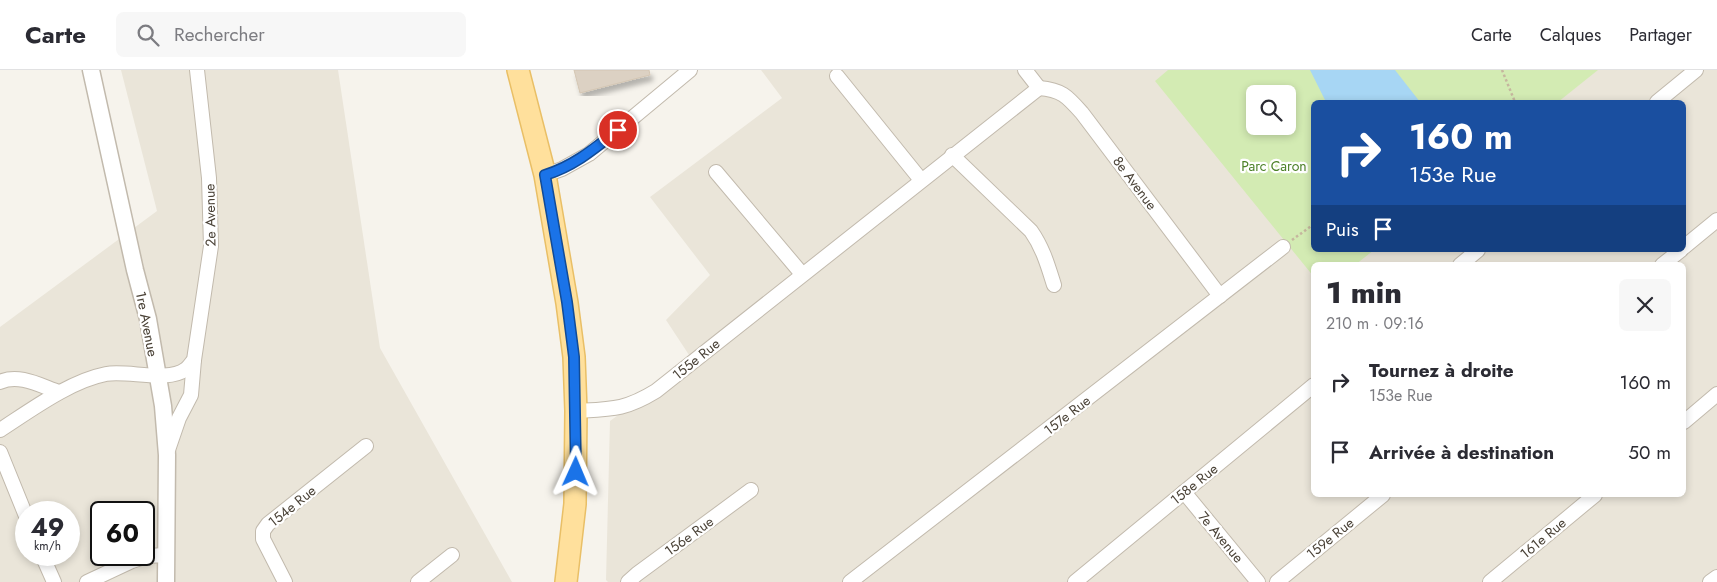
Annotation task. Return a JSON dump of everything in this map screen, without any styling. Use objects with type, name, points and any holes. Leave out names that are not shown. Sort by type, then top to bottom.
[{"type":"main road","points":[[518,70],[545,175],[567,302],[574,357],[576,411],[575,504],[566,582]]},
{"type":"street","name":"1re Avenue","points":[[91,70],[135,270],[148,319],[163,406],[167,455],[166,582]]},
{"type":"street","name":"2e Avenue","points":[[167,455],[172,435],[191,395],[194,360],[211,246],[209,178],[197,70]]},
{"type":"street","points":[[545,175],[562,169],[589,154],[690,70]]},
{"type":"street","points":[[1025,70],[1038,88]]},
{"type":"street","points":[[1659,100],[1696,70]]},
{"type":"street","points":[[837,76],[921,180]]},
{"type":"street","name":"155e Rue","points":[[576,411],[615,409],[638,402],[656,391],[1038,88]]},
{"type":"street","name":"8e Avenue","points":[[1038,88],[1060,92],[1068,97],[1082,113],[1220,296]]},
{"type":"street","points":[[952,155],[1031,231],[1044,254],[1054,285]]},
{"type":"street","points":[[716,172],[802,274]]},
{"type":"street","points":[[1686,245],[1717,220]]},
{"type":"street","name":"157e Rue","points":[[850,582],[1283,247]]},
{"type":"street","points":[[1464,262],[1476,252]]},
{"type":"street","points":[[1666,262],[1678,252]]},
{"type":"street","points":[[0,430],[59,392],[91,378],[107,374],[171,374],[185,370],[194,360]]},
{"type":"street","points":[[0,382],[8,379],[21,379],[59,392]]},
{"type":"street","name":"158e Rue","points":[[1075,582],[1311,387]]},
{"type":"street","points":[[1686,420],[1717,394]]},
{"type":"street","name":"154e Rue","points":[[285,582],[263,539],[263,531],[268,524],[366,446]]},
{"type":"street","points":[[0,452],[20,501]]},
{"type":"street","name":"156e Rue","points":[[628,582],[636,574],[751,490]]},
{"type":"street","name":"7e Avenue","points":[[1184,492],[1258,582]]},
{"type":"street","name":"159e Rue","points":[[1277,582],[1381,497]]},
{"type":"street","name":"161e Rue","points":[[1490,582],[1593,497]]},
{"type":"street","points":[[88,582],[132,560],[147,556],[166,555]]},
{"type":"street","points":[[418,582],[452,556]]},
{"type":"street","points":[[47,566],[54,582]]},
{"type":"street","points":[[1710,582],[1717,577]]},
{"type":"path","points":[[1502,70],[1514,100]]},
{"type":"path","points":[[1283,247],[1311,226]]},
{"type":"shaded area","points":[[121,70],[338,70],[380,348],[512,582],[0,582],[0,327],[157,211]]},
{"type":"shaded area","points":[[761,70],[1717,70],[1717,582],[608,582],[606,580],[610,421],[693,361],[666,320],[710,275],[650,197],[782,98]]},
{"type":"green space","name":"Parc Caron","points":[[1168,70],[1598,70],[1560,100],[1311,100],[1311,252],[1371,252],[1359,262],[1311,262],[1311,273],[1155,81]]},
{"type":"water","points":[[1310,70],[1395,70],[1418,100],[1325,100]]},
{"type":"building","points":[[574,70],[649,70],[650,75],[580,93]]},
{"type":"route","points":[[576,472],[574,357],[567,302],[545,175],[562,169],[589,154],[618,130]]}]
